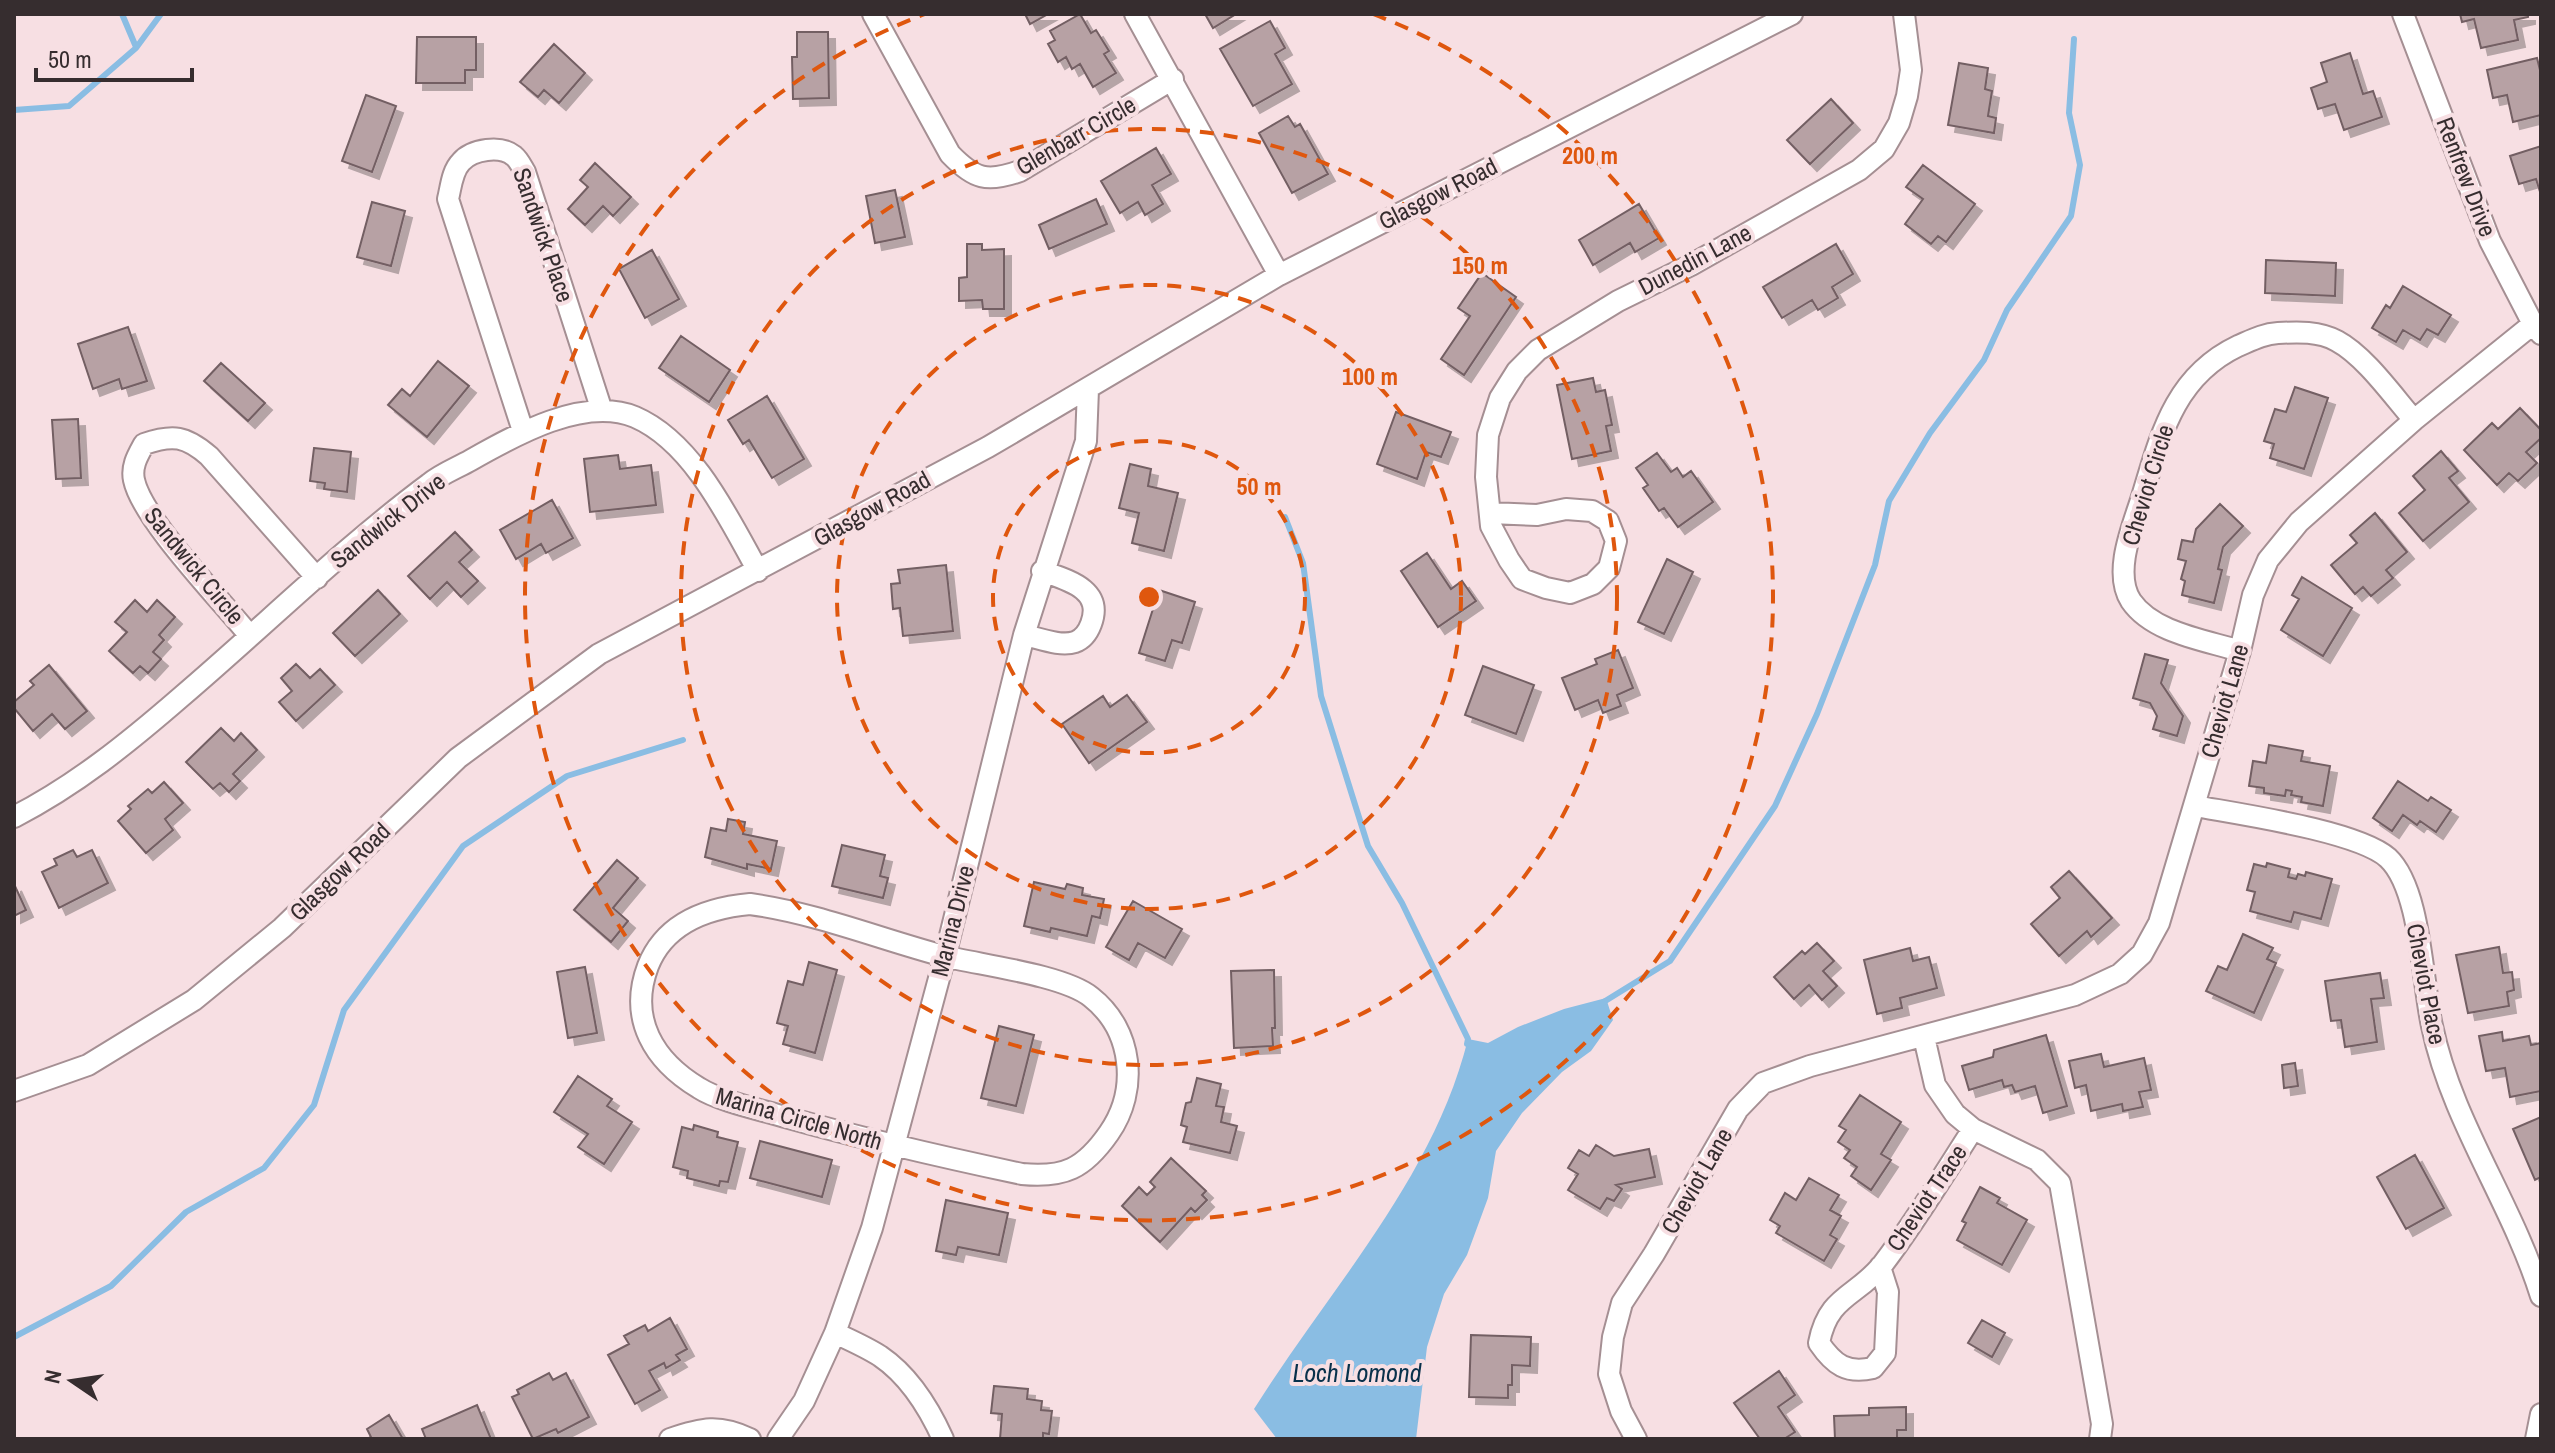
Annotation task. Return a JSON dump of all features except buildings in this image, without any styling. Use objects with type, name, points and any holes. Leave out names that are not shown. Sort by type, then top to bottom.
[{"type":"street","name":"Glenbarr Circle","points":[[873,14],[950,154],[964,169],[982,177],[1000,178],[1020,171],[1173,79]]},
{"type":"street","points":[[1135,14],[1279,275]]},
{"type":"street","name":"Glasgow Road","points":[[14,1091],[88,1065],[194,1000],[282,928],[458,758],[599,654],[988,447],[1279,275],[1792,14]]},
{"type":"street","name":"Dunedin Lane","points":[[1490,513],[1537,515],[1566,509],[1592,511],[1608,521],[1616,541],[1609,568],[1593,584],[1570,593],[1522,579],[1491,526],[1486,477],[1488,435],[1500,398],[1517,371],[1538,350],[1618,301],[1691,265],[1859,170],[1884,149],[1899,123],[1911,70],[1904,14]]},
{"type":"street","name":"Renfrew Drive","points":[[2403,14],[2490,241],[2537,329]]},
{"type":"street","name":"Sandwick Place","points":[[523,431],[448,199],[461,161],[481,151],[501,149],[516,157],[525,172],[602,411]]},
{"type":"street","name":"Cheviot Lane","points":[[1636,1439],[1621,1411],[1609,1374],[1613,1337],[1622,1303],[1738,1109],[1763,1083],[1810,1066],[2075,995],[2120,974],[2142,954],[2159,923],[2240,651],[2253,595],[2268,560],[2299,522],[2414,420],[2537,329]]},
{"type":"street","name":"Cheviot Circle","points":[[2240,651],[2161,626],[2140,610],[2126,591],[2125,561],[2132,530],[2163,429],[2192,379],[2225,352],[2264,334],[2302,331],[2338,342],[2367,367],[2414,420]]},
{"type":"street","name":"Marina Drive","points":[[778,1439],[804,1401],[835,1333],[855,1282],[895,1148],[1024,635],[1086,441],[1088,389]]},
{"type":"street","name":"Sandwick Drive","points":[[14,817],[52,798],[87,774],[430,482],[523,431],[574,415],[602,411],[633,416],[665,436],[694,467],[720,504],[758,571]]},
{"type":"street","name":"Sandwick Circle","points":[[250,636],[152,517],[133,478],[135,461],[144,444],[162,438],[178,438],[194,443],[317,578]]},
{"type":"street","points":[[1024,635],[1063,643],[1075,642],[1085,637],[1092,623],[1095,608],[1090,595],[1081,585],[1042,571]]},
{"type":"street","name":"Cheviot Place","points":[[2195,806],[2267,819],[2356,841],[2387,858],[2394,867],[2407,886],[2432,1027],[2448,1086],[2505,1203],[2531,1262],[2541,1296]]},
{"type":"street","name":"Marina Circle North","points":[[895,1148],[702,1091],[660,1057],[641,1014],[644,978],[656,947],[673,931],[706,912],[750,904],[779,908],[945,956]]},
{"type":"street","points":[[895,1148],[1022,1174],[1063,1174],[1080,1165],[1108,1135],[1119,1118],[1128,1085],[1129,1067],[1117,1029],[1112,1019],[1089,995],[1060,982],[945,956]]},
{"type":"street","points":[[1924,1037],[1935,1085],[1955,1114],[1973,1129],[2037,1160],[2060,1183],[2102,1424],[2100,1439]]},
{"type":"street","name":"Cheviot Trace","points":[[1880,1267],[1888,1292],[1885,1353],[1873,1368],[1856,1372],[1841,1367],[1819,1343],[1823,1323],[1835,1305],[1880,1267],[1973,1129]]},
{"type":"street","points":[[835,1333],[879,1355],[899,1371],[919,1396],[943,1439]]},
{"type":"street","points":[[2536,1439],[2541,1414]]},
{"type":"street","points":[[670,1439],[698,1429],[729,1429],[750,1439]]},
{"type":"water","name":"Loch Lomond","points":[[1606,998],[1613,1020],[1591,1051],[1562,1072],[1522,1113],[1496,1151],[1488,1198],[1467,1255],[1444,1294],[1427,1347],[1416,1439],[1277,1439],[1254,1409],[1405,1186],[1452,1090],[1468,1039],[1488,1043],[1564,1009]]},
{"type":"waterway","points":[[122,14],[136,47]]},
{"type":"waterway","points":[[14,110],[69,106],[136,48],[161,14]]},
{"type":"waterway","points":[[1602,1003],[1670,961],[1775,806],[1817,714],[1875,565],[1889,501],[1930,433],[1984,360],[2007,310],[2071,216],[2080,165],[2069,113],[2074,39]]},
{"type":"waterway","points":[[1285,517],[1303,563],[1321,696],[1368,846],[1402,903],[1468,1039],[1467,1044]]},
{"type":"waterway","points":[[14,1337],[111,1286],[186,1212],[264,1168],[314,1105],[344,1010],[463,846],[567,776],[683,740]]}]
